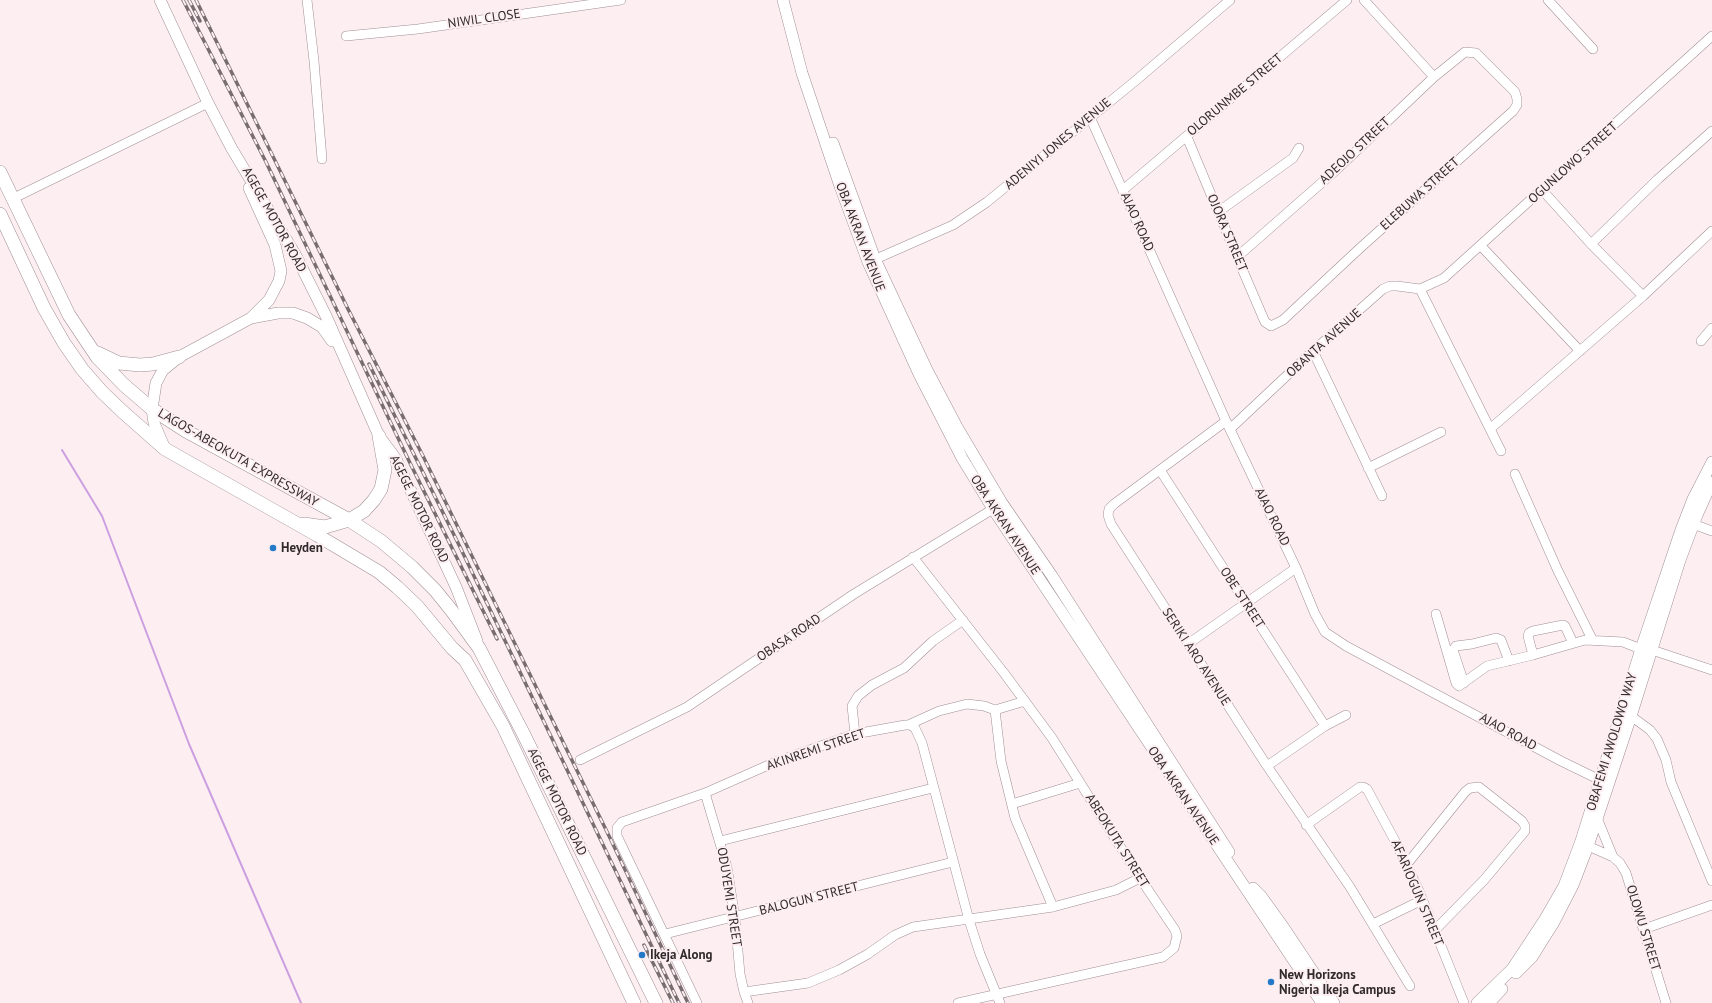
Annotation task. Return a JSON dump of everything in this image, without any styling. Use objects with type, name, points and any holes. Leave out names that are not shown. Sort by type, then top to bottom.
[{"type":"highway","name":"LAGOS-ABEOKUTA EXPRESSWAY","points":[[0,172],[14,198],[69,315],[90,347],[124,385],[152,409],[212,446],[349,520],[381,541],[412,567],[435,590],[479,648]]},
{"type":"highway","name":"LAGOS-ABEOKUTA EXPRESSWAY","points":[[0,214],[44,308],[64,344],[82,369],[102,392],[165,449],[359,559],[397,587],[417,606],[452,648],[465,660]]},
{"type":"highway","points":[[90,347],[119,363],[153,364],[179,357]]},
{"type":"highway","points":[[296,523],[325,527],[349,520],[364,511],[381,489],[385,470],[379,436]]},
{"type":"highway","name":"AGEGE MOTOR ROAD","points":[[479,648],[523,733],[656,1003]]},
{"type":"highway","name":"AGEGE MOTOR ROAD","points":[[465,660],[503,726],[634,1003]]},
{"type":"main road","name":"AGEGE MOTOR ROAD","points":[[160,0],[208,103],[232,149],[295,254],[326,316],[340,352],[379,436],[396,459],[446,565],[466,612],[479,648]]},
{"type":"main road","name":"OBA AKRAN AVENUE","points":[[783,0],[802,73],[840,186],[919,374],[962,458],[993,509],[1278,932],[1328,1003]]},
{"type":"main road","name":"OBA AKRAN AVENUE","points":[[790,0],[814,86],[872,261],[957,428],[1002,503],[1052,576],[1252,893]]},
{"type":"main road","points":[[165,449],[154,423],[152,409],[156,382],[162,370],[179,357],[251,318],[270,300],[279,281],[281,271],[275,245],[232,149]]},
{"type":"main road","points":[[251,318],[278,313],[293,313],[307,318],[322,328],[340,352]]},
{"type":"main road","name":"OBAFEMI AWOLOWO WAY","points":[[1477,1003],[1532,957],[1554,922],[1573,885],[1588,846],[1631,716],[1646,649],[1681,530],[1693,499],[1712,462]]},
{"type":"main road","name":"OBAFEMI AWOLOWO WAY","points":[[1489,1003],[1514,971],[1564,886],[1581,841],[1600,780],[1646,649],[1693,524],[1712,482]]},
{"type":"main road","points":[[1314,1003],[1254,910],[1252,893],[1261,896],[1334,1003]]},
{"type":"main road","name":"OBA AKRAN AVENUE","points":[[1278,932],[1322,1003]]},
{"type":"street","points":[[307,0],[314,61],[322,159]]},
{"type":"street","name":"NIWIL CLOSE","points":[[346,36],[418,29],[621,0]]},
{"type":"street","name":"ADENIYI JONES AVENUE","points":[[872,261],[953,225],[987,202],[1134,82],[1230,0]]},
{"type":"street","name":"OLORUNMBE STREET","points":[[1123,190],[1347,0]]},
{"type":"street","points":[[1364,0],[1434,77]]},
{"type":"street","points":[[1548,0],[1593,49]]},
{"type":"street","name":"OGUNLOWO STREET","points":[[1430,285],[1444,278],[1481,246],[1712,36]]},
{"type":"street","name":"ADEOJO STREET","points":[[1237,257],[1335,171],[1434,77],[1466,52],[1476,53]]},
{"type":"street","name":"ELEBUWA STREET","points":[[1271,326],[1283,320],[1359,249],[1513,111],[1517,105],[1515,92],[1476,53]]},
{"type":"street","points":[[14,198],[208,103]]},
{"type":"street","name":"AJAO ROAD","points":[[1090,117],[1228,425],[1296,568],[1321,626],[1331,637],[1561,761],[1600,780]]},
{"type":"street","points":[[1591,244],[1658,179],[1712,131]]},
{"type":"street","name":"OJORA STREET","points":[[1186,137],[1265,322],[1271,326]]},
{"type":"street","points":[[1218,212],[1293,158],[1299,148]]},
{"type":"street","points":[[1543,191],[1591,244],[1643,296]]},
{"type":"street","points":[[1490,429],[1643,296],[1712,232]]},
{"type":"street","points":[[1481,246],[1580,350]]},
{"type":"street","name":"OBANTA AVENUE","points":[[1228,425],[1383,289],[1390,286],[1420,289],[1430,285]]},
{"type":"street","points":[[1420,289],[1450,352],[1501,451]]},
{"type":"street","points":[[1701,341],[1712,328]]},
{"type":"street","points":[[1314,351],[1382,496]]},
{"type":"street","name":"SERIKI ARO AVENUE","points":[[1228,425],[1160,470],[1114,504],[1109,509],[1108,515],[1111,524],[1267,766],[1350,887],[1410,986]]},
{"type":"street","points":[[1368,468],[1441,432]]},
{"type":"street","name":"OBE STREET","points":[[1160,470],[1325,726]]},
{"type":"street","points":[[1515,474],[1558,571],[1592,639]]},
{"type":"street","name":"OBASA ROAD","points":[[580,760],[687,707],[848,598],[993,509]]},
{"type":"street","points":[[1693,524],[1712,532]]},
{"type":"street","name":"ABEOKUTA STREET","points":[[913,557],[963,620],[1052,738],[1140,878],[1175,930],[1177,936],[1174,948],[1163,957],[998,999],[958,1003]]},
{"type":"street","points":[[1188,644],[1296,568]]},
{"type":"street","points":[[1436,614],[1457,686],[1464,683],[1487,666],[1592,639],[1623,642],[1712,670]]},
{"type":"street","points":[[855,734],[852,706],[858,696],[872,685],[904,668],[933,642],[963,620]]},
{"type":"street","points":[[1534,655],[1528,636],[1529,633],[1533,631],[1563,625],[1565,626],[1573,643]]},
{"type":"street","points":[[1464,683],[1453,650],[1456,646],[1496,638],[1501,640],[1509,661]]},
{"type":"street","points":[[1025,701],[995,710],[1001,761],[1016,818],[1053,908]]},
{"type":"street","name":"AKINREMI STREET","points":[[665,934],[617,836],[617,828],[622,822],[704,793],[773,763],[855,734],[908,725],[939,711],[967,704],[984,706],[995,710]]},
{"type":"street","points":[[1267,766],[1325,726],[1346,715]]},
{"type":"street","points":[[1631,716],[1650,730],[1657,739],[1666,760],[1671,782],[1712,882]]},
{"type":"street","points":[[908,725],[915,728],[919,734],[969,920],[980,954],[998,999]]},
{"type":"street","points":[[1012,804],[1080,783]]},
{"type":"street","name":"AFARIOGUN STREET","points":[[1306,824],[1360,787],[1367,789],[1406,864],[1435,930],[1464,1003]]},
{"type":"street","points":[[1406,864],[1465,792],[1470,788],[1479,787],[1522,820],[1525,826],[1525,831],[1484,880],[1435,930]]},
{"type":"street","points":[[720,841],[933,788]]},
{"type":"street","name":"ODUYEMI STREET","points":[[704,793],[711,818],[720,841],[727,868],[744,992],[748,1003]]},
{"type":"street","name":"OLOWU STREET","points":[[1597,818],[1613,856],[1620,863],[1626,873],[1666,1003]]},
{"type":"street","points":[[1588,846],[1613,856]]},
{"type":"street","name":"BALOGUN STREET","points":[[665,934],[735,918],[953,862]]},
{"type":"street","points":[[744,992],[808,983],[839,970],[906,930],[921,925],[1053,908],[1116,890],[1140,878]]},
{"type":"street","points":[[1373,924],[1422,900]]},
{"type":"street","points":[[1644,929],[1712,905]]},
{"type":"street","points":[[665,934],[697,1003]]},
{"type":"waterway","points":[[62,450],[102,516],[189,744],[301,1003]]},
{"type":"railway","points":[[183,0],[266,162],[410,463],[497,639]]},
{"type":"railway","points":[[189,0],[200,21]]},
{"type":"railway","points":[[196,0],[348,309],[423,456],[611,840],[688,1003]]},
{"type":"railway","points":[[369,364],[460,547],[679,1003]]},
{"type":"railway","points":[[644,945],[673,1003]]},
{"type":"place","name":"Heyden","points":[[273,548]]},
{"type":"place","name":"Ikeja Along","points":[[642,955]]},
{"type":"place","name":"New Horizons Nigeria Ikeja Campus","points":[[1271,982]]}]
